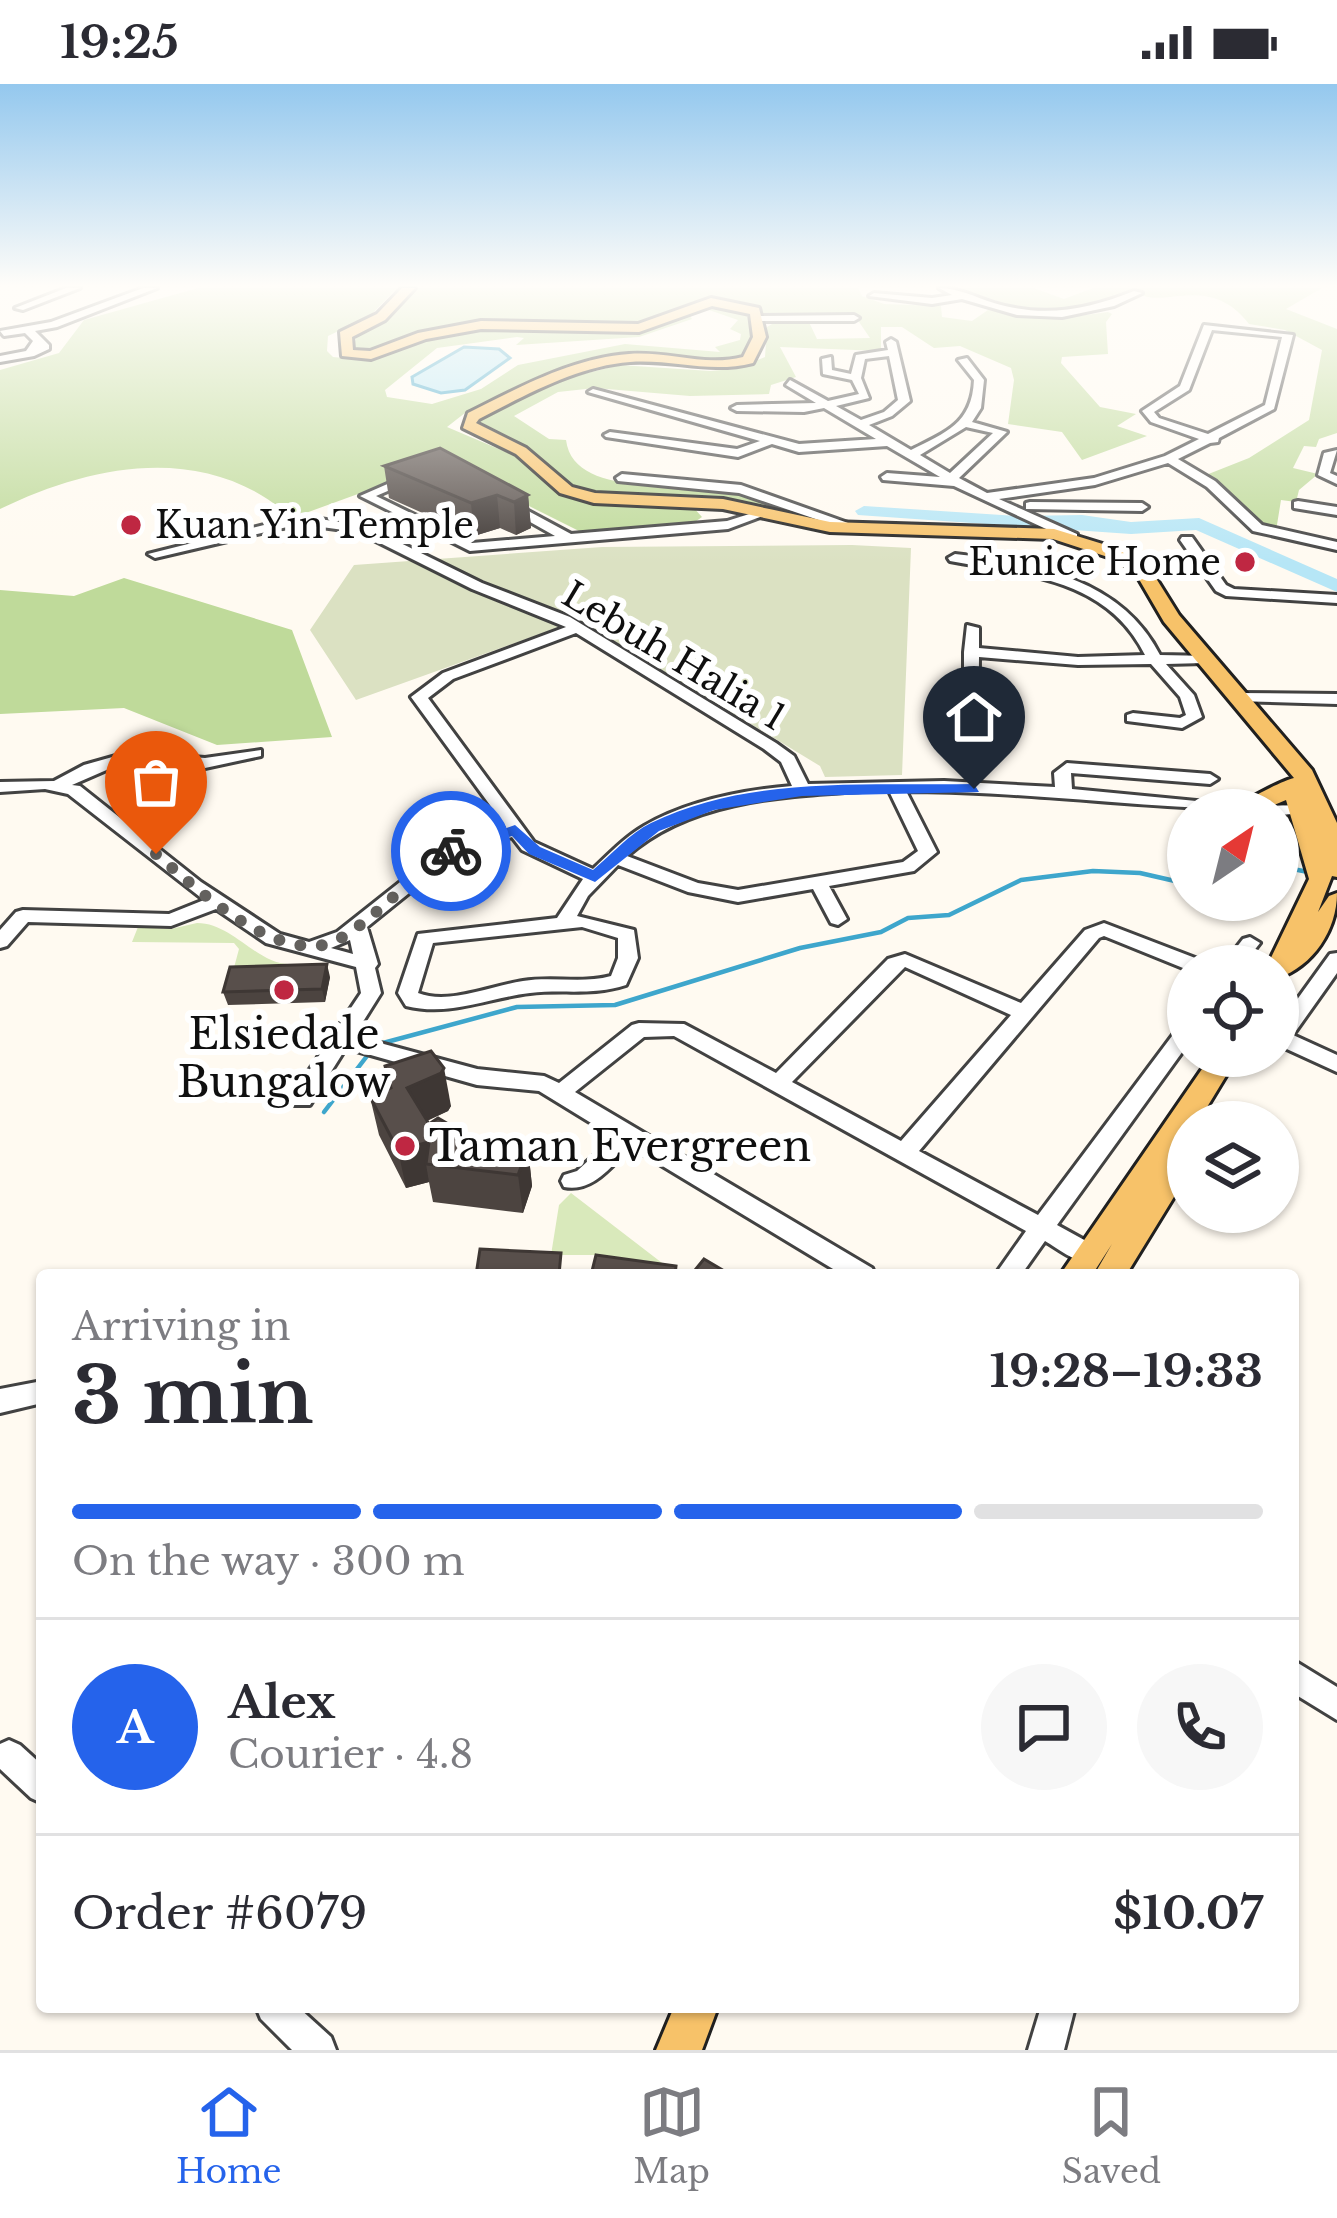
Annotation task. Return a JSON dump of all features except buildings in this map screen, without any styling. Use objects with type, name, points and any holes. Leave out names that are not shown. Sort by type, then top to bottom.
[{"type":"main road","points":[[548,380],[469,421],[474,432],[521,451],[566,490],[594,498],[696,502],[745,518],[805,525],[1072,538],[1107,548],[1138,565],[1204,659],[1301,770],[1322,819],[1328,871],[1285,945]]},
{"type":"main road","points":[[696,502],[710,513],[699,527]]},
{"type":"main road","points":[[1255,718],[1292,784],[1322,819]]},
{"type":"main road","points":[[1287,789],[1292,784]]},
{"type":"main road","points":[[1299,954],[1337,901]]},
{"type":"main road","points":[[1093,1269],[1167,1142]]},
{"type":"main road","points":[[1093,1269],[1167,1182]]},
{"type":"main road","points":[[679,2050],[694,2013]]},
{"type":"street","points":[[737,409],[786,418],[865,396],[857,380]]},
{"type":"street","points":[[858,424],[888,414],[904,400],[900,380]]},
{"type":"street","points":[[910,455],[968,424],[977,412],[979,380]]},
{"type":"street","points":[[1188,380],[1185,388],[1148,411],[1155,420],[1214,440]]},
{"type":"street","points":[[914,491],[985,494],[1105,479],[1214,440],[1270,406],[1277,380]]},
{"type":"street","points":[[790,383],[953,480],[1072,538]]},
{"type":"street","points":[[593,392],[807,448],[887,442]]},
{"type":"street","points":[[886,477],[953,480],[1001,432],[968,424]]},
{"type":"street","points":[[608,435],[726,452],[747,452],[770,441]]},
{"type":"street","points":[[714,472],[714,459],[726,452]]},
{"type":"street","points":[[1332,478],[1334,454]]},
{"type":"street","points":[[1169,459],[1211,484],[1258,528],[1337,546]]},
{"type":"street","points":[[432,471],[366,496],[470,547],[699,527],[745,518]]},
{"type":"street","points":[[622,478],[714,472],[856,528]]},
{"type":"street","points":[[985,494],[1053,510],[1142,508],[1105,479]]},
{"type":"street","points":[[486,492],[568,538]]},
{"type":"street","points":[[1298,505],[1337,511]]},
{"type":"street","name":"Lebuh Halia 1","points":[[155,554],[300,520],[342,524],[383,536],[476,586],[579,627],[788,759],[802,791]]},
{"type":"street","points":[[1186,540],[1221,588],[1231,592],[1337,599]]},
{"type":"street","points":[[955,559],[1028,568],[1110,602],[1140,630],[1156,662],[1194,705],[1194,717],[1182,723],[1133,718]]},
{"type":"street","points":[[579,627],[448,676],[419,697],[528,846],[595,877]]},
{"type":"street","points":[[970,758],[972,628]]},
{"type":"street","points":[[971,652],[1156,662],[1204,659]]},
{"type":"street","points":[[1239,698],[1337,699]]},
{"type":"street","points":[[59,785],[94,764],[124,755],[222,763],[255,753]]},
{"type":"street","points":[[1064,793],[1062,773],[1067,768],[1210,779]]},
{"type":"street","points":[[0,787],[59,785],[87,796],[217,902],[295,948],[368,964]]},
{"type":"street","points":[[615,858],[721,895],[819,884],[908,867],[927,857],[927,847],[896,788]]},
{"type":"street","points":[[565,923],[574,898],[615,858],[653,828],[693,811],[802,791],[896,788],[1064,793],[1167,803]]},
{"type":"street","points":[[295,948],[327,945],[463,846],[515,830]]},
{"type":"street","points":[[463,846],[502,847],[559,861]]},
{"type":"street","points":[[819,884],[838,919]]},
{"type":"street","points":[[0,942],[18,918],[170,920],[217,902]]},
{"type":"street","points":[[565,923],[602,923],[627,934],[628,958],[619,980],[584,987],[527,987],[447,1004],[412,1001],[408,993],[425,938],[565,923]]},
{"type":"street","points":[[302,1099],[371,993],[357,926]]},
{"type":"street","points":[[905,1152],[1092,934],[1104,928],[1167,954]]},
{"type":"street","points":[[1299,1010],[1337,959]]},
{"type":"street","points":[[778,1084],[904,960],[1024,1013]]},
{"type":"street","points":[[560,1093],[639,1030],[676,1029],[1045,1229],[1091,1269]]},
{"type":"street","points":[[342,1040],[477,1077],[530,1079],[853,1269]]},
{"type":"street","points":[[1299,1045],[1337,1064]]},
{"type":"street","points":[[1012,1269],[1167,1058]]},
{"type":"street","points":[[572,1181],[584,1178],[630,1135]]},
{"type":"street","points":[[0,1401],[36,1393]]},
{"type":"street","points":[[1299,1679],[1337,1705]]},
{"type":"street","points":[[9,1756],[36,1781]]},
{"type":"street","points":[[279,2013],[318,2050]]},
{"type":"street","points":[[1046,2050],[1056,2013]]},
{"type":"green space","points":[[0,380],[398,380],[385,390],[387,397],[432,404],[495,380],[534,380],[496,402],[470,409],[447,427],[515,456],[559,493],[590,502],[692,506],[702,517],[692,524],[583,533],[443,463],[292,518],[259,494],[224,478],[150,468],[73,480],[0,509]]},
{"type":"green space","points":[[787,380],[771,385],[769,394],[690,396],[595,388],[558,392],[514,416],[549,439],[566,440],[577,463],[599,476],[737,492],[768,500],[791,516],[721,496],[589,494],[569,485],[517,442],[475,424],[551,382]]},
{"type":"green space","points":[[1014,380],[1076,380],[1100,407],[1136,414],[1117,426],[1147,436],[1082,460],[1062,432],[1008,424]]},
{"type":"green space","points":[[1316,380],[1337,380],[1337,433],[1319,439],[1316,447],[1304,446],[1293,468],[1318,474],[1299,490],[1296,502],[1281,500],[1276,531],[1261,526],[1206,475],[1249,458],[1309,420]]},
{"type":"green space","points":[[602,547],[911,548],[902,775],[825,777],[820,766],[579,620],[356,700],[310,630],[354,565]]},
{"type":"green space","points":[[124,578],[292,630],[332,737],[217,745],[124,708],[0,714],[0,590],[74,596]]},
{"type":"green space","points":[[197,923],[223,930],[268,959],[293,964],[291,972],[232,975],[239,949],[234,943],[132,942],[138,927],[171,929]]},
{"type":"green space","points":[[571,1193],[666,1266],[601,1255],[551,1255],[559,1205]]},
{"type":"water","points":[[412,380],[479,380],[465,390],[441,393],[413,384]]},
{"type":"waterway","points":[[864,511],[1017,522],[1082,521],[1131,528],[1199,524],[1337,586]]},
{"type":"waterway","points":[[1299,870],[1308,872]]},
{"type":"waterway","points":[[383,1043],[517,1007],[615,1005],[800,948],[881,932],[908,918],[949,915],[1021,880],[1093,871],[1167,879]]},
{"type":"waterway","points":[[324,1112],[367,1056]]},
{"type":"way so far","points":[[156,854],[263,933],[307,949],[344,936],[451,851]]},
{"type":"place","name":"Kuan Yin Temple","points":[[131,525]]},
{"type":"place","name":"Eunice Home","points":[[1245,562]]},
{"type":"place","name":"Elsiedale Bungalow","points":[[284,990]]},
{"type":"place","name":"Taman Evergreen","points":[[405,1146]]},
{"type":"route","points":[[451,851],[515,830],[528,846],[595,877],[653,828],[711,806],[802,791],[974,789]]}]
